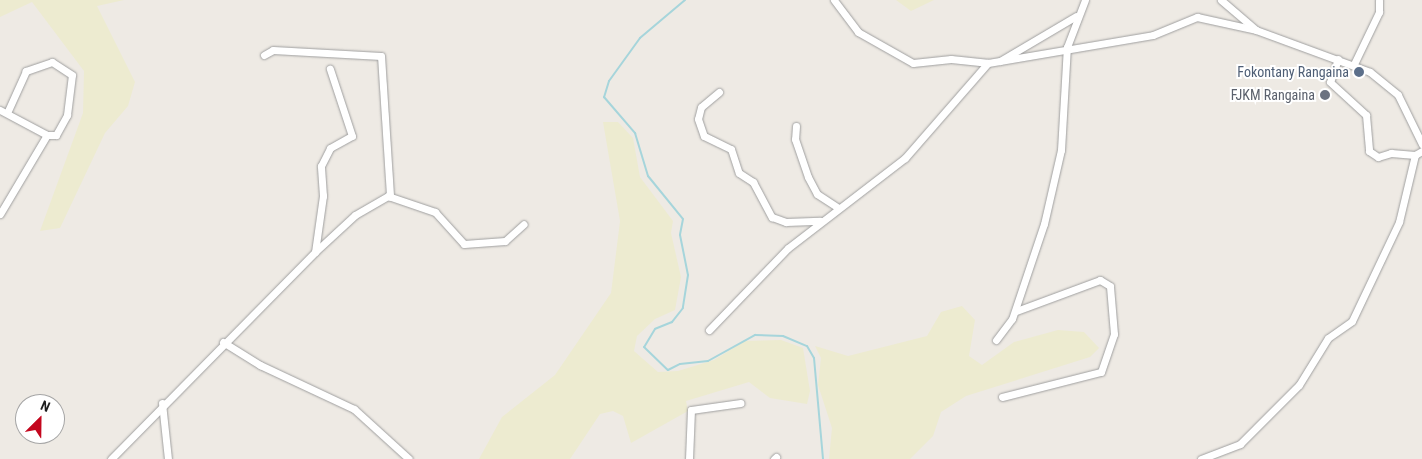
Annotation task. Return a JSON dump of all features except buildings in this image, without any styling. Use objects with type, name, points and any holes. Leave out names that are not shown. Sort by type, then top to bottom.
[{"type":"street","points":[[834,0],[858,32],[914,64],[951,60],[988,63],[1067,47],[1153,35],[1197,18],[1256,30],[1354,64],[1370,72],[1398,96],[1422,144]]},
{"type":"street","points":[[996,340],[1016,311],[1044,224],[1061,150],[1067,47],[1076,16],[1085,0]]},
{"type":"street","points":[[1221,0],[1256,30]]},
{"type":"street","points":[[1354,64],[1379,12],[1379,0]]},
{"type":"street","points":[[1000,61],[1076,16]]},
{"type":"street","points":[[264,55],[273,50],[381,56],[390,197]]},
{"type":"street","points":[[1201,459],[1240,444],[1299,385],[1328,338],[1352,321],[1399,222],[1419,153],[1391,152],[1378,157],[1369,151],[1366,115],[1330,82],[1338,59]]},
{"type":"street","points":[[0,110],[47,135],[56,135],[67,115],[74,82],[66,69],[52,62],[26,71],[8,113]]},
{"type":"street","points":[[708,330],[837,207],[905,158],[988,63]]},
{"type":"street","points":[[315,252],[323,196],[321,166],[330,148],[352,136],[330,69]]},
{"type":"street","points":[[719,92],[701,108],[698,119],[704,136],[731,149],[739,173],[753,182],[772,217],[786,222],[821,221]]},
{"type":"street","points":[[796,126],[795,139],[808,177],[817,194],[837,207]]},
{"type":"street","points":[[0,214],[47,135]]},
{"type":"street","points":[[390,197],[401,204],[435,212],[464,244],[505,241],[524,224]]},
{"type":"street","points":[[111,459],[162,403],[222,342],[243,328],[315,252],[355,215],[390,197]]},
{"type":"street","points":[[1002,397],[1100,372],[1114,334],[1110,286],[1100,280],[1016,311]]},
{"type":"street","points":[[222,342],[260,365],[354,409],[410,459]]},
{"type":"street","points":[[162,403],[168,459]]},
{"type":"street","points":[[689,459],[690,410],[741,403]]},
{"type":"shaded area","points":[[0,0],[124,0],[97,6],[135,82],[128,106],[105,133],[60,228],[40,231],[83,113],[84,71],[32,2],[0,17]]},
{"type":"shaded area","points":[[896,0],[934,0],[911,11]]},
{"type":"shaded area","points":[[603,122],[618,122],[633,138],[640,177],[673,221],[671,233],[681,277],[675,310],[655,319],[637,336],[634,351],[658,372],[678,371],[714,360],[745,341],[781,340],[803,348],[810,391],[807,404],[770,398],[749,382],[686,401],[688,411],[631,443],[623,416],[613,411],[600,414],[570,459],[479,459],[502,417],[555,375],[611,293],[620,221]]},
{"type":"shaded area","points":[[962,306],[975,320],[969,356],[982,365],[1014,342],[1058,330],[1084,332],[1099,348],[1090,357],[966,396],[941,412],[933,436],[910,459],[829,459],[832,428],[818,385],[821,358],[815,346],[848,356],[927,336],[941,312]]},
{"type":"waterway","points":[[685,0],[640,38],[609,81],[604,97],[635,133],[648,176],[683,219],[680,235],[688,275],[683,308],[672,322],[655,329],[644,347],[668,370],[680,364],[708,361],[755,335],[783,336],[807,346],[814,358],[823,459]]},
{"type":"place","name":"Fokontany Rangaina","points":[[1359,72]]},
{"type":"place","name":"FJKM Rangaina","points":[[1325,95]]}]
